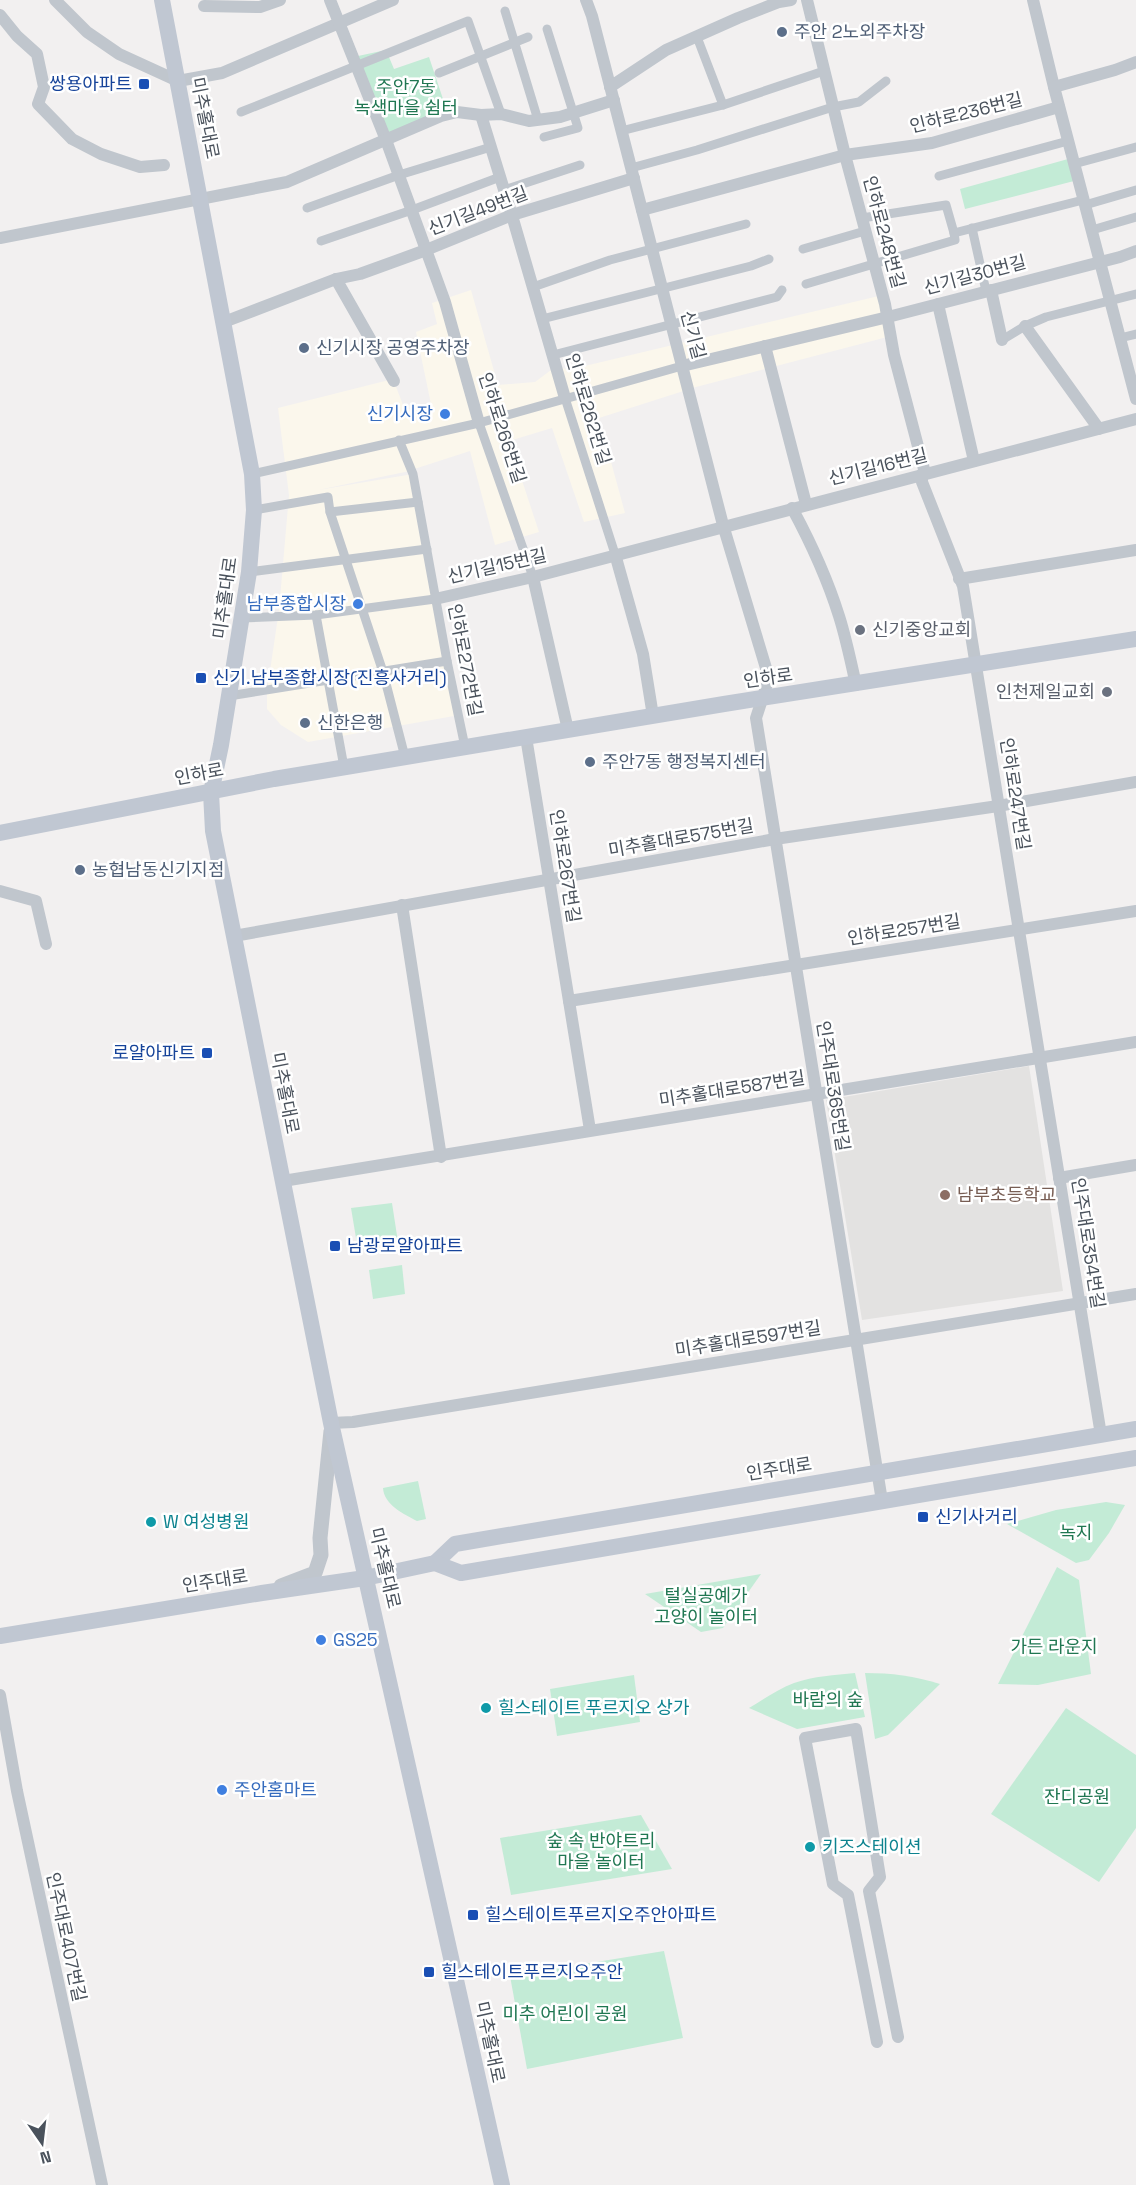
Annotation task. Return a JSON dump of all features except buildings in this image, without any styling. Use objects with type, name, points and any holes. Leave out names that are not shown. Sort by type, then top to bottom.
[{"type":"main road","name":"미추홀대로","points":[[162,0],[252,474],[254,510],[249,572],[243,618],[211,792],[213,831],[365,1578],[378,1623],[399,1729],[502,2185]]},
{"type":"main road","name":"인하로","points":[[0,833],[344,767],[1136,639]]},
{"type":"main road","name":"인주대로","points":[[0,1636],[365,1578],[435,1563],[455,1544],[1136,1429]]},
{"type":"main road","points":[[435,1563],[461,1573],[1136,1458]]},
{"type":"street","points":[[55,0],[87,32],[119,54],[178,81],[222,73],[393,0]]},
{"type":"street","points":[[204,6],[260,7],[280,0]]},
{"type":"street","name":"인하로266번길","points":[[330,0],[386,140],[445,302],[479,423],[533,577],[568,730]]},
{"type":"street","name":"신기길","points":[[586,0],[614,100],[723,525],[769,678]]},
{"type":"street","points":[[610,87],[666,50],[738,18],[779,2],[791,0]]},
{"type":"street","name":"인하로248번길","points":[[807,0],[888,317],[894,356],[923,474],[921,482],[963,586],[975,665]]},
{"type":"street","points":[[1033,0],[1120,338],[1133,372],[1136,399]]},
{"type":"street","points":[[505,11],[538,120]]},
{"type":"street","points":[[0,15],[17,36],[37,54],[44,87],[38,104],[72,139],[101,154],[140,167],[164,165]]},
{"type":"street","points":[[241,112],[468,21],[501,114]]},
{"type":"street","points":[[544,137],[578,128],[547,29]]},
{"type":"street","points":[[439,73],[528,37]]},
{"type":"street","points":[[697,37],[723,105]]},
{"type":"street","points":[[1054,87],[1136,62]]},
{"type":"street","points":[[621,131],[723,105],[824,71]]},
{"type":"street","points":[[632,173],[833,107],[859,102],[886,81]]},
{"type":"street","points":[[0,238],[287,182],[441,116],[458,112],[481,115],[501,114],[529,122],[614,100]]},
{"type":"street","name":"인하로236번길","points":[[642,210],[845,155],[932,143],[1059,106]]},
{"type":"street","name":"인하로262번길","points":[[481,115],[565,398],[615,554],[643,654],[653,716]]},
{"type":"street","points":[[939,176],[1068,141]]},
{"type":"street","points":[[307,208],[399,175],[491,147]]},
{"type":"street","points":[[1074,164],[1136,147]]},
{"type":"street","points":[[504,190],[580,165]]},
{"type":"street","name":"신기길49번길","points":[[224,322],[336,279],[360,274],[512,215],[632,173]]},
{"type":"street","points":[[321,241],[500,177]]},
{"type":"street","points":[[954,233],[1136,190]]},
{"type":"street","points":[[803,249],[864,225],[946,206],[955,240],[806,284]]},
{"type":"street","points":[[1092,230],[1136,217]]},
{"type":"street","points":[[533,287],[610,260],[746,224]]},
{"type":"street","points":[[972,228],[1002,340],[1046,317],[1136,294]]},
{"type":"street","name":"신기길30번길","points":[[682,366],[888,317],[1136,251]]},
{"type":"street","points":[[542,319],[752,266],[769,259]]},
{"type":"street","points":[[336,279],[394,381]]},
{"type":"street","points":[[553,355],[777,297],[782,290]]},
{"type":"street","points":[[938,304],[974,461]]},
{"type":"street","points":[[1025,326],[1099,429]]},
{"type":"street","points":[[1120,338],[1136,334]]},
{"type":"street","points":[[765,346],[806,504]]},
{"type":"street","points":[[252,474],[479,423],[682,366]]},
{"type":"street","name":"신기길16번길","points":[[723,525],[1136,419]]},
{"type":"street","name":"인하로272번길","points":[[399,440],[413,474],[465,747]]},
{"type":"street","points":[[254,510],[328,497],[330,512],[383,672],[405,757]]},
{"type":"street","points":[[330,512],[418,502]]},
{"type":"street","points":[[792,508],[814,550],[840,618],[856,685]]},
{"type":"street","name":"신기길15번길","points":[[243,618],[316,615],[435,599],[533,577],[723,525]]},
{"type":"street","points":[[249,572],[427,549]]},
{"type":"street","points":[[959,579],[1136,550]]},
{"type":"street","points":[[316,615],[326,681],[344,767]]},
{"type":"street","points":[[229,696],[447,662]]},
{"type":"street","name":"인하로247번길","points":[[975,665],[1040,1058]]},
{"type":"street","name":"인주대로365번길","points":[[769,678],[756,718],[882,1501]]},
{"type":"street","name":"인하로267번길","points":[[526,737],[590,1130]]},
{"type":"street","name":"미추홀대로575번길","points":[[234,936],[774,839],[999,806],[1136,782]]},
{"type":"street","points":[[0,891],[36,901],[46,944]]},
{"type":"street","points":[[402,904],[441,1156]]},
{"type":"street","points":[[1018,930],[1136,911]]},
{"type":"street","name":"인하로257번길","points":[[795,965],[1018,930]]},
{"type":"street","points":[[569,1001],[795,965]]},
{"type":"street","name":"미추홀대로587번길","points":[[283,1181],[1136,1042]]},
{"type":"street","name":"인주대로354번길","points":[[1040,1058],[1101,1435]]},
{"type":"street","points":[[1059,1178],[1136,1165]]},
{"type":"street","name":"미추홀대로597번길","points":[[332,1422],[366,1420],[1136,1294]]},
{"type":"street","points":[[262,1593],[315,1573],[321,1556],[320,1538],[332,1422]]},
{"type":"street","name":"인주대로407번길","points":[[0,1695],[16,1791],[102,2185]]},
{"type":"street","points":[[877,2042],[848,1895],[833,1884],[804,1738],[856,1729],[880,1877],[869,1891],[898,2037]]},
{"type":"shaded area","points":[[471,290],[498,385],[535,382],[551,370],[560,367],[568,370],[883,295],[891,336],[696,387],[599,418],[625,513],[584,522],[552,428],[509,441],[539,532],[495,545],[470,451],[405,472],[318,490],[413,474],[454,716],[308,742],[281,725],[267,709],[267,691],[279,610],[289,495],[278,408],[393,379],[405,410],[431,404],[416,332],[437,324],[432,303]]},
{"type":"shaded area","name":"남부초등학교","points":[[1029,1066],[1063,1291],[862,1320],[826,1100]]},
{"type":"green space","name":"주안7동 녹색마을 쉼터","points":[[386,50],[394,69],[429,57],[448,114],[386,140],[358,56]]},
{"type":"green space","points":[[1068,159],[1074,181],[965,209],[960,189]]},
{"type":"green space","points":[[392,1203],[398,1242],[358,1250],[351,1208]]},
{"type":"green space","points":[[402,1265],[405,1294],[373,1299],[369,1270]]},
{"type":"green space","points":[[418,1481],[426,1519],[417,1521],[391,1504],[383,1488]]},
{"type":"green space","name":"녹지","points":[[1106,1502],[1125,1505],[1109,1533],[1089,1560],[1076,1563],[1007,1524],[1056,1510]]},
{"type":"green space","name":"가든 라운지","points":[[1057,1567],[1079,1580],[1091,1674],[1038,1685],[998,1684]]},
{"type":"green space","name":"털실공예가 고양이 놀이터","points":[[761,1574],[723,1628],[701,1632],[645,1594]]},
{"type":"green space","name":"바람의 숲","points":[[855,1673],[865,1717],[797,1729],[749,1708],[794,1683],[817,1677]]},
{"type":"green space","name":"바람의 숲","points":[[865,1673],[903,1676],[940,1684],[888,1735],[875,1739]]},
{"type":"green space","points":[[634,1675],[640,1722],[557,1736],[550,1689]]},
{"type":"green space","name":"잔디공원","points":[[1066,1708],[1136,1755],[1136,1828],[1099,1882],[991,1814]]},
{"type":"green space","name":"숲 속 반야트리 마을 놀이터","points":[[641,1815],[672,1869],[511,1895],[500,1838]]},
{"type":"green space","name":"미추 어린이 공원","points":[[664,1951],[683,2038],[527,2069],[510,1976]]},
{"type":"place","name":"주안 2노외주차장","points":[[782,32]]},
{"type":"place","name":"쌍용아파트","points":[[144,84]]},
{"type":"place","name":"신기시장 공영주차장","points":[[304,348]]},
{"type":"place","name":"신기시장","points":[[445,414]]},
{"type":"place","name":"남부종합시장","points":[[358,604]]},
{"type":"place","name":"신기중앙교회","points":[[860,630]]},
{"type":"place","name":"신기.남부종합시장(진흥사거리)","points":[[201,678]]},
{"type":"place","name":"인천제일교회","points":[[1107,692]]},
{"type":"place","name":"신한은행","points":[[305,723]]},
{"type":"place","name":"주안7동 행정복지센터","points":[[590,762]]},
{"type":"place","name":"농협남동신기지점","points":[[80,870]]},
{"type":"place","name":"로얄아파트","points":[[207,1053]]},
{"type":"place","name":"남부초등학교","points":[[945,1195]]},
{"type":"place","name":"남광로얄아파트","points":[[335,1246]]},
{"type":"place","name":"신기사거리","points":[[923,1517]]},
{"type":"place","name":"W 여성병원","points":[[151,1522]]},
{"type":"place","name":"GS25","points":[[321,1640]]},
{"type":"place","name":"힐스테이트 푸르지오 상가","points":[[486,1708]]},
{"type":"place","name":"주안홈마트","points":[[222,1790]]},
{"type":"place","name":"키즈스테이션","points":[[810,1847]]},
{"type":"place","name":"힐스테이트푸르지오주안아파트","points":[[473,1915]]},
{"type":"place","name":"힐스테이트푸르지오주안","points":[[429,1972]]}]
